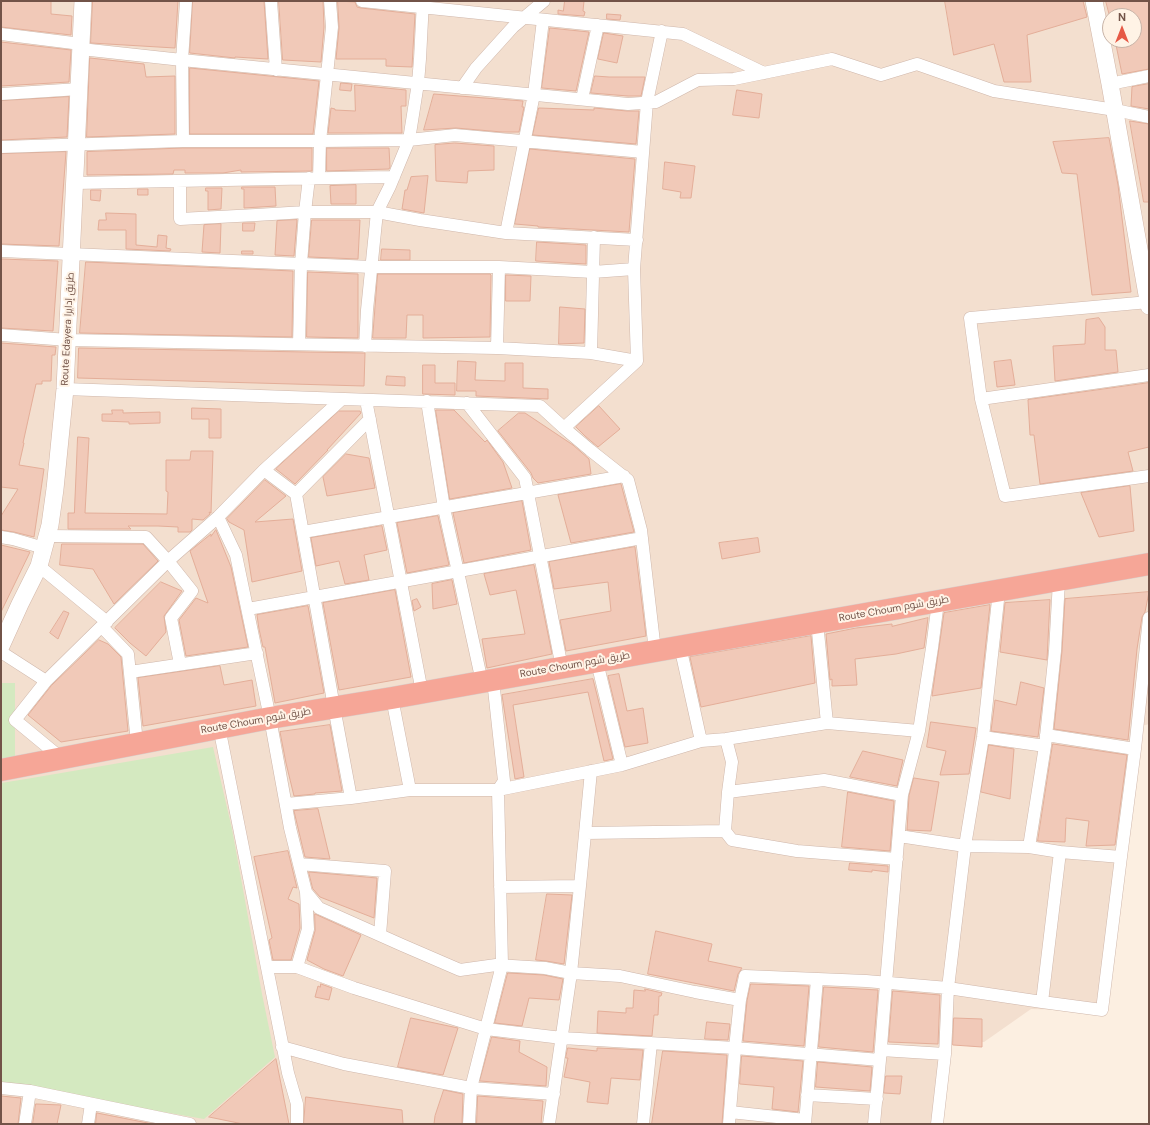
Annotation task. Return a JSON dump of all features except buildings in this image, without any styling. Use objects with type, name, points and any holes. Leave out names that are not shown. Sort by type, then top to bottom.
[{"type":"highway","name":"Route Choum طريق شوم","points":[[1,770],[270,718],[392,698],[597,662],[655,650],[1059,581],[1149,564]]},
{"type":"street","name":"Route Edayera طريق إدايرا","points":[[1,646],[39,566],[50,524],[55,489],[66,389],[83,1]]},
{"type":"street","points":[[183,141],[182,60],[186,1]]},
{"type":"street","points":[[270,1],[276,70]]},
{"type":"street","points":[[299,344],[301,264],[305,212],[314,178],[320,141],[332,27],[330,1]]},
{"type":"street","points":[[362,1],[422,4],[524,18],[683,34],[764,73]]},
{"type":"street","points":[[462,88],[476,68],[513,27],[544,1]]},
{"type":"street","points":[[1094,1],[1149,303],[970,318],[981,399],[1005,496],[1149,476]]},
{"type":"street","points":[[365,346],[367,310],[377,212],[394,177],[409,140],[418,83],[422,4]]},
{"type":"street","points":[[506,233],[534,94],[543,20]]},
{"type":"street","points":[[582,99],[598,25]]},
{"type":"street","points":[[564,428],[637,361],[634,269],[647,102],[662,32]]},
{"type":"street","points":[[1,34],[182,60],[628,104],[656,102],[698,80],[734,79],[832,60],[881,75],[917,64],[994,91],[1115,110],[1149,117]]},
{"type":"street","points":[[1110,84],[1149,76]]},
{"type":"street","points":[[1,94],[79,89]]},
{"type":"street","points":[[1,147],[183,141],[409,140],[455,135],[643,152]]},
{"type":"street","points":[[75,183],[394,177]]},
{"type":"street","points":[[180,181],[180,218],[256,216],[305,212],[377,212],[506,233],[637,240]]},
{"type":"street","points":[[592,353],[594,237]]},
{"type":"street","points":[[1,251],[372,267],[499,267],[593,272],[634,269]]},
{"type":"street","points":[[497,348],[499,267]]},
{"type":"street","points":[[1,336],[68,340],[497,348],[592,353],[637,361]]},
{"type":"street","points":[[981,399],[1149,375]]},
{"type":"street","points":[[66,389],[540,406],[564,428],[628,480],[642,538],[655,650]]},
{"type":"street","points":[[61,758],[15,720],[46,681],[168,561],[218,517],[264,470],[342,399]]},
{"type":"street","points":[[366,400],[422,692]]},
{"type":"street","points":[[426,401],[444,508],[457,572],[487,681],[504,781],[498,790],[502,965],[471,1088],[469,1124]]},
{"type":"street","points":[[467,403],[525,478],[562,668]]},
{"type":"street","points":[[296,494],[370,419]]},
{"type":"street","points":[[264,470],[296,494],[334,707],[352,798]]},
{"type":"street","points":[[303,532],[624,476]]},
{"type":"street","points":[[218,517],[236,555],[270,718],[290,828],[306,892],[308,929],[297,967]]},
{"type":"street","points":[[1,537],[45,542],[146,537],[192,591],[170,618],[180,664]]},
{"type":"street","points":[[248,609],[642,538]]},
{"type":"street","points":[[39,566],[104,624],[128,654],[137,743]]},
{"type":"street","points":[[1029,847],[1046,741],[1055,651],[1059,581]]},
{"type":"street","points":[[937,1124],[945,1054],[948,988],[965,846],[983,736],[999,591]]},
{"type":"street","points":[[874,1124],[902,795],[919,730],[938,602]]},
{"type":"street","points":[[817,979],[805,1122],[730,1118],[740,1000],[745,976],[817,979],[886,983],[948,988],[1102,1010],[1135,749],[1149,618]]},
{"type":"street","points":[[817,622],[827,723]]},
{"type":"street","points":[[680,646],[701,741]]},
{"type":"street","points":[[1,652],[46,681]]},
{"type":"street","points":[[130,672],[257,653]]},
{"type":"street","points":[[597,662],[622,765]]},
{"type":"street","points":[[392,698],[410,790]]},
{"type":"street","points":[[286,804],[352,798],[410,790],[498,790],[622,765],[701,741],[726,739],[827,723],[919,730]]},
{"type":"street","points":[[220,727],[282,1047],[296,1104],[297,1124]]},
{"type":"street","points":[[983,736],[1135,749]]},
{"type":"street","points":[[726,739],[732,762],[725,831],[732,840],[797,851],[897,859]]},
{"type":"street","points":[[549,1124],[571,973],[591,771]]},
{"type":"street","points":[[728,792],[824,780],[902,795]]},
{"type":"street","points":[[585,833],[725,831]]},
{"type":"street","points":[[899,836],[965,846],[1029,847],[1060,852],[1121,857]]},
{"type":"street","points":[[1042,1002],[1060,852]]},
{"type":"street","points":[[299,864],[385,871],[380,935]]},
{"type":"street","points":[[500,887],[580,886]]},
{"type":"street","points":[[306,892],[318,908],[460,970],[502,965],[545,968],[571,973],[620,976],[740,1000]]},
{"type":"street","points":[[267,967],[297,967],[354,988],[486,1029],[562,1038],[811,1054],[945,1054]]},
{"type":"street","points":[[643,1124],[651,1043]]},
{"type":"street","points":[[282,1047],[344,1064],[471,1088],[554,1094]]},
{"type":"street","points":[[1,1088],[30,1091],[189,1124]]},
{"type":"street","points":[[25,1124],[30,1091]]},
{"type":"street","points":[[807,1095],[877,1099]]},
{"type":"street","points":[[88,1124],[92,1104]]},
{"type":"shaded area","points":[[1,1],[1149,1],[1149,724],[1142,726],[1105,1011],[1031,1009],[984,1042],[950,1042],[940,1124],[1,1124]]},
{"type":"green space","points":[[1,683],[15,683],[15,757],[1,759]]},
{"type":"green space","points":[[213,747],[232,829],[275,1057],[204,1119],[1,1084],[1,783]]}]
